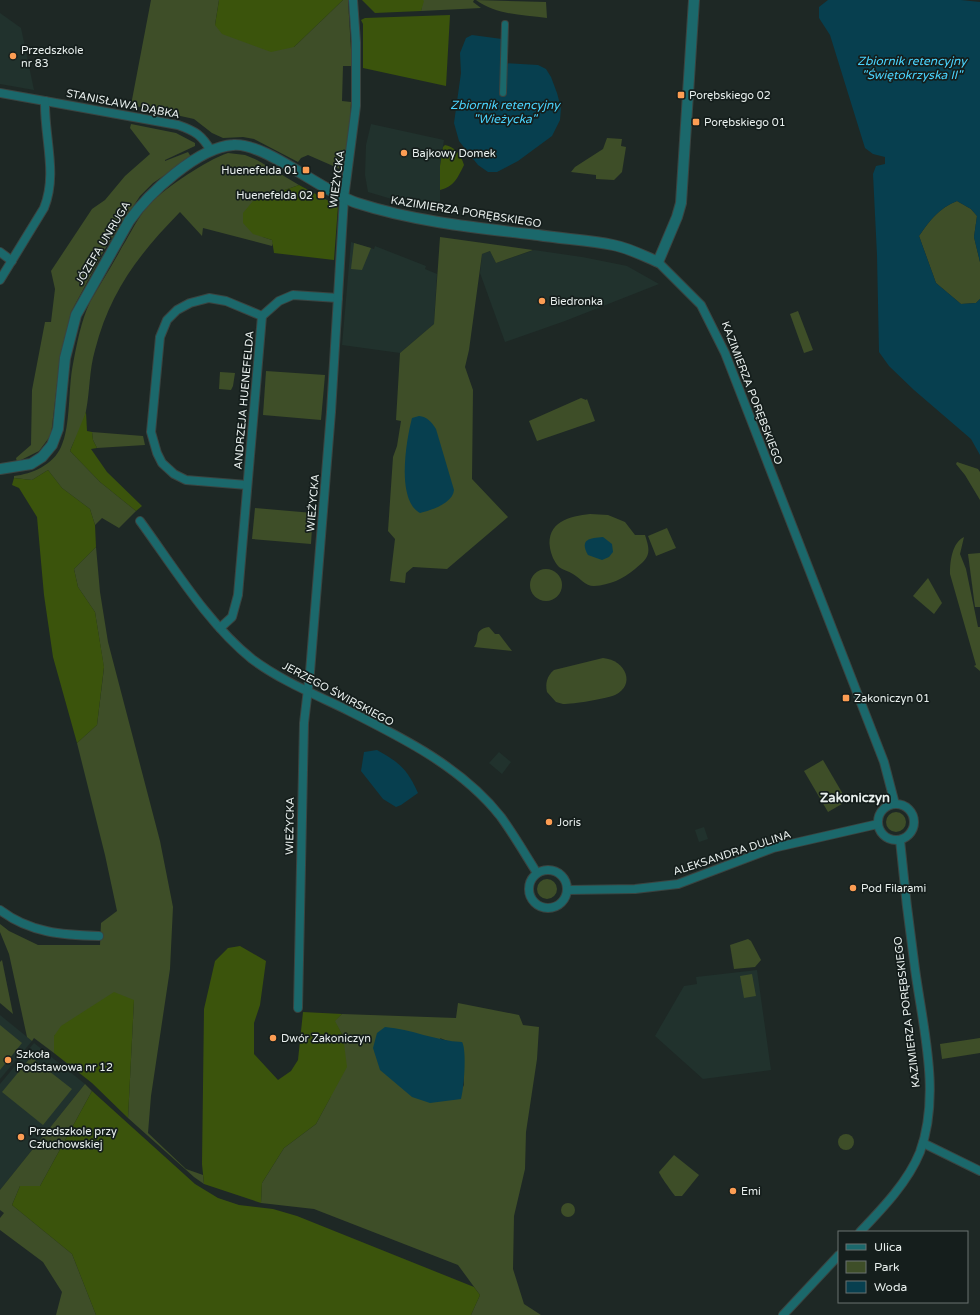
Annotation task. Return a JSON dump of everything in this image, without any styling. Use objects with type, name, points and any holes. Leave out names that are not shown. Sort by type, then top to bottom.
[{"type":"street","name":"WIEŻYCKA","points":[[298,1008],[304,723],[310,672],[329,436],[344,198],[356,106],[353,0]]},
{"type":"street","points":[[658,262],[677,217],[681,203],[694,0]]},
{"type":"street","points":[[503,93],[506,24]]},
{"type":"street","name":"STANISŁAWA DĄBKA","points":[[0,93],[178,125],[196,132],[206,141],[211,150]]},
{"type":"street","points":[[0,280],[44,208],[51,185],[45,120],[45,101]]},
{"type":"street","name":"JÓZEFA UNRUGA","points":[[0,469],[23,467],[31,464],[47,452],[55,438],[58,429],[66,358],[72,330],[81,304],[138,208],[157,188],[211,150],[234,144],[257,149],[332,193],[344,198]]},
{"type":"street","name":"KAZIMIERZA PORĘBSKIEGO","points":[[344,198],[386,211],[426,220],[613,245],[658,262],[701,305],[725,353],[884,762],[895,804]]},
{"type":"street","points":[[0,252],[12,261]]},
{"type":"street","name":"ANDRZEJA HUENEFELDA","points":[[220,628],[232,617],[238,595],[262,316],[279,301],[293,295],[338,298]]},
{"type":"street","name":"ANDRZEJA HUENEFELDA","points":[[247,485],[186,480],[174,474],[162,462],[157,453],[151,432],[158,350],[160,337],[167,320],[177,310],[190,303],[209,298],[226,301],[262,316]]},
{"type":"street","name":"JERZEGO ŚWIRSKIEGO","points":[[140,521],[220,628],[253,659],[307,690],[369,721],[450,769],[473,787],[500,817],[537,873]]},
{"type":"street","points":[[895,804],[908,809],[914,822],[912,832],[900,840],[888,838],[879,830],[878,824],[878,818],[884,808],[895,804]]},
{"type":"street","name":"ALEKSANDRA DULINA","points":[[566,890],[635,889],[678,884],[772,848],[878,824]]},
{"type":"street","name":"KAZIMIERZA PORĘBSKIEGO","points":[[861,1231],[898,1189],[913,1165],[922,1143],[930,1107],[928,1075],[906,904],[900,840]]},
{"type":"street","points":[[544,870],[557,873],[565,882],[566,890],[562,901],[558,905],[544,908],[537,905],[532,900],[529,893],[529,886],[537,873],[544,870]]},
{"type":"street","points":[[0,910],[14,920],[54,934],[99,936]]},
{"type":"street","points":[[922,1143],[980,1171]]},
{"type":"street","points":[[783,1315],[838,1256]]},
{"type":"shaded area","name":"Przedszkole nr 83","points":[[0,13],[21,28],[34,90],[0,84]]},
{"type":"shaded area","name":"Bajkowy Domek","points":[[371,124],[444,140],[440,166],[440,207],[395,200],[368,192],[365,175],[366,145]]},
{"type":"shaded area","points":[[351,242],[374,249],[375,246],[426,266],[425,269],[437,274],[434,324],[400,353],[342,345]]},
{"type":"shaded area","points":[[534,250],[582,257],[627,266],[659,284],[565,321],[505,342],[480,273],[482,254],[490,251],[496,263]]},
{"type":"shaded area","points":[[499,752],[511,762],[502,774],[489,763]]},
{"type":"shaded area","points":[[704,827],[708,839],[699,842],[695,830]]},
{"type":"shaded area","points":[[757,970],[771,1070],[703,1079],[655,1036],[684,986],[697,984],[696,977]]},
{"type":"shaded area","name":"Szkoła Podstawowa nr 12","points":[[0,1015],[32,1041],[0,1079]]},
{"type":"shaded area","name":"Przedszkole przy Człuchowskiej","points":[[34,1043],[85,1084],[0,1190],[0,1084]]},
{"type":"green space","points":[[151,0],[219,0],[215,25],[294,47],[343,0],[348,0],[352,66],[343,66],[342,101],[351,102],[350,126],[348,145],[340,169],[308,155],[301,158],[298,162],[254,139],[243,137],[223,138],[212,133],[194,119],[131,105]]},
{"type":"green space","points":[[219,0],[343,0],[294,47],[271,52],[222,34],[215,25]]},
{"type":"green space","points":[[362,0],[424,1],[421,11],[375,13]]},
{"type":"green space","points":[[423,0],[474,0],[473,2],[481,8],[421,11]]},
{"type":"green space","points":[[476,0],[546,2],[547,18],[519,15],[492,9]]},
{"type":"green space","points":[[450,15],[446,86],[363,68],[363,24],[361,20],[365,18]]},
{"type":"green space","points":[[131,124],[176,133],[195,143],[195,146],[165,160],[188,152],[191,157],[153,183],[140,196],[105,249],[71,312],[60,358],[51,435],[39,451],[17,462],[16,458],[31,445],[32,390],[45,322],[51,322],[55,289],[51,271],[92,209],[105,200],[125,176],[150,154],[130,128]]},
{"type":"green space","points":[[607,138],[622,139],[621,146],[626,147],[622,172],[614,180],[596,179],[596,175],[571,172],[575,167],[603,149]]},
{"type":"green space","points":[[445,145],[457,152],[464,165],[452,184],[445,189],[440,190],[440,166],[443,147]]},
{"type":"green space","points":[[228,153],[245,155],[257,160],[299,185],[253,201],[263,237],[272,240],[272,246],[203,228],[202,236],[180,212],[151,244],[127,275],[117,292],[101,329],[93,358],[85,416],[70,451],[100,482],[136,511],[119,528],[102,518],[95,525],[90,509],[62,488],[48,470],[32,480],[14,478],[14,476],[41,468],[53,459],[61,447],[68,418],[71,374],[84,317],[90,302],[138,219],[157,197],[176,182],[198,168]]},
{"type":"green space","points":[[299,185],[338,206],[334,260],[274,253],[272,240],[253,234],[243,223],[243,213],[253,201]]},
{"type":"green space","points":[[957,201],[971,209],[977,216],[974,237],[980,262],[980,299],[976,303],[961,304],[936,283],[919,236],[935,215],[945,207]]},
{"type":"green space","points":[[440,237],[533,250],[496,263],[490,251],[482,254],[469,350],[465,367],[473,390],[472,479],[508,517],[447,569],[413,567],[406,573],[405,583],[390,581],[395,539],[388,531],[393,457],[397,446],[401,421],[396,420],[400,353],[434,324]]},
{"type":"green space","points":[[354,243],[371,248],[362,270],[351,269]]},
{"type":"green space","points":[[798,311],[813,350],[804,353],[790,314]]},
{"type":"green space","points":[[266,371],[325,375],[321,420],[263,415]]},
{"type":"green space","points":[[220,372],[235,373],[231,390],[219,389]]},
{"type":"green space","points":[[581,398],[587,399],[595,421],[537,441],[529,421]]},
{"type":"green space","points":[[86,412],[87,431],[92,432],[93,440],[97,448],[91,449],[107,472],[142,506],[136,511],[100,482],[70,451]]},
{"type":"green space","points":[[92,432],[143,436],[145,445],[97,448],[93,440]]},
{"type":"green space","points":[[957,462],[978,469],[980,472],[980,500],[965,475],[956,464]]},
{"type":"green space","points":[[48,470],[62,488],[90,509],[95,525],[96,547],[74,569],[78,587],[95,612],[104,667],[97,725],[77,743],[53,657],[44,595],[37,517],[19,488],[12,485],[14,478],[32,480]]},
{"type":"green space","points":[[255,508],[313,513],[311,544],[252,539]]},
{"type":"green space","points":[[590,514],[608,515],[625,522],[635,535],[645,535],[648,546],[648,554],[644,561],[626,576],[611,583],[591,586],[585,583],[573,574],[559,567],[551,553],[550,539],[556,526],[561,522],[575,516]]},
{"type":"green space","points":[[667,528],[676,548],[656,556],[648,536]]},
{"type":"green space","points":[[964,537],[960,554],[966,569],[978,627],[980,627],[980,671],[974,666],[976,665],[950,574],[952,553],[957,543]]},
{"type":"green space","points":[[96,547],[100,592],[108,642],[160,841],[173,907],[170,969],[151,1096],[148,1133],[186,1169],[203,1175],[204,1184],[194,1177],[128,1118],[134,1000],[54,1036],[54,1053],[34,1038],[32,1041],[27,1037],[9,954],[0,932],[0,924],[9,931],[38,945],[100,945],[101,923],[117,911],[105,855],[77,743],[97,725],[104,668],[95,612],[78,587],[74,569]]},
{"type":"green space","points":[[980,553],[980,607],[975,607],[968,554]]},
{"type":"green space","points":[[546,569],[552,570],[559,576],[562,585],[561,591],[555,598],[546,601],[540,600],[533,594],[530,585],[531,579],[537,572]]},
{"type":"green space","points":[[928,578],[942,603],[934,614],[913,596]]},
{"type":"green space","points":[[489,627],[495,634],[499,634],[512,651],[474,647],[480,630]]},
{"type":"green space","points":[[603,658],[618,663],[626,674],[625,685],[621,691],[615,695],[589,701],[563,704],[556,702],[547,692],[547,680],[554,670]]},
{"type":"green space","points":[[823,760],[847,801],[828,812],[804,771]]},
{"type":"green space","points":[[896,812],[903,815],[906,822],[903,829],[896,832],[889,829],[886,822],[889,815]]},
{"type":"green space","points":[[547,879],[554,882],[557,889],[554,896],[547,899],[540,896],[537,889],[540,882]]},
{"type":"green space","points":[[748,939],[751,941],[761,960],[755,967],[734,969],[730,945]]},
{"type":"green space","points":[[240,946],[266,961],[260,1005],[254,1023],[254,1054],[278,1080],[291,1071],[298,1060],[303,1012],[342,1014],[335,1021],[343,1036],[347,1067],[316,1124],[284,1148],[262,1183],[261,1203],[204,1184],[202,1164],[204,1009],[215,961],[228,948]]},
{"type":"green space","points":[[2,960],[13,1014],[0,1003],[0,962]]},
{"type":"green space","points":[[752,974],[756,996],[744,998],[740,976]]},
{"type":"green space","points":[[114,992],[134,1000],[128,1118],[92,1083],[54,1053],[54,1036],[61,1026]]},
{"type":"green space","points":[[458,1003],[519,1015],[523,1025],[539,1027],[537,1059],[526,1132],[525,1169],[514,1216],[513,1269],[524,1304],[541,1315],[471,1315],[480,1295],[458,1265],[314,1209],[261,1203],[262,1183],[284,1148],[316,1124],[330,1098],[343,1036],[334,1021],[342,1014],[456,1018]],"holes":[[[440,1038],[450,1042],[462,1042],[464,1087]]]},
{"type":"green space","points":[[0,1025],[22,1043],[0,1070]]},
{"type":"green space","points":[[980,1038],[980,1053],[942,1059],[940,1044]]},
{"type":"green space","points":[[31,1057],[72,1089],[43,1125],[2,1092]]},
{"type":"green space","points":[[85,1084],[92,1091],[40,1186],[20,1186],[12,1205],[72,1254],[96,1315],[56,1315],[62,1292],[43,1262],[0,1230],[0,1218],[4,1213],[0,1210],[0,1190]]},
{"type":"green space","points":[[92,1091],[195,1184],[218,1198],[239,1205],[273,1209],[297,1216],[474,1287],[480,1295],[471,1315],[96,1315],[72,1254],[12,1205],[20,1186],[40,1186]]},
{"type":"green space","points":[[846,1134],[853,1139],[854,1142],[849,1149],[846,1150],[839,1145],[838,1142],[843,1135]]},
{"type":"green space","points":[[674,1155],[699,1175],[682,1196],[675,1196],[659,1172]]},
{"type":"green space","points":[[568,1203],[573,1205],[575,1210],[573,1215],[568,1217],[563,1215],[561,1210],[563,1205]]},
{"type":"water","name":"Zbiornik retencyjny \"Świętokrzyska II\"","points":[[828,0],[961,0],[980,2],[980,262],[974,237],[977,216],[971,209],[957,201],[940,211],[919,236],[936,283],[961,304],[976,303],[980,299],[980,455],[971,439],[914,390],[889,366],[879,352],[877,255],[873,174],[876,166],[885,164],[885,157],[873,154],[865,148],[830,35],[819,18],[819,7]]},
{"type":"water","name":"Zbiornik retencyjny \"Wieżycka\"","points":[[472,35],[502,39],[502,63],[538,65],[546,69],[551,77],[561,108],[560,120],[552,136],[518,161],[497,172],[488,172],[478,165],[459,141],[454,123],[461,73],[460,53],[466,38]]},
{"type":"water","points":[[419,416],[429,420],[436,429],[454,490],[453,495],[446,502],[436,508],[420,513],[413,506],[408,496],[405,483],[407,441],[412,418]]},
{"type":"water","points":[[603,537],[612,544],[613,552],[609,557],[602,560],[588,555],[585,546],[587,540]]},
{"type":"water","points":[[377,750],[402,767],[418,793],[396,807],[383,799],[361,771],[364,752]]},
{"type":"water","points":[[385,1027],[404,1030],[443,1040],[462,1042],[464,1046],[465,1061],[461,1099],[430,1103],[412,1097],[380,1070],[373,1048],[377,1033]]},
{"type":"place","name":"Przedszkole nr 83","points":[[13,56]]},
{"type":"place","name":"Porębskiego 02","points":[[681,95]]},
{"type":"place","name":"Porębskiego 01","points":[[696,122]]},
{"type":"place","name":"Bajkowy Domek","points":[[404,153]]},
{"type":"place","name":"Huenefelda 01","points":[[306,170]]},
{"type":"place","name":"Huenefelda 02","points":[[321,195]]},
{"type":"place","name":"Biedronka","points":[[542,301]]},
{"type":"place","name":"Zakoniczyn 01","points":[[846,698]]},
{"type":"place","name":"Joris","points":[[549,822]]},
{"type":"place","name":"Pod Filarami","points":[[853,888]]},
{"type":"place","name":"Dwór Zakoniczyn","points":[[273,1038]]},
{"type":"place","name":"Szkoła Podstawowa nr 12","points":[[8,1060]]},
{"type":"place","name":"Przedszkole przy Człuchowskiej","points":[[21,1137]]},
{"type":"place","name":"Emi","points":[[733,1191]]},
{"type":"district","name":"Zakoniczyn","points":[[855,798]]}]
